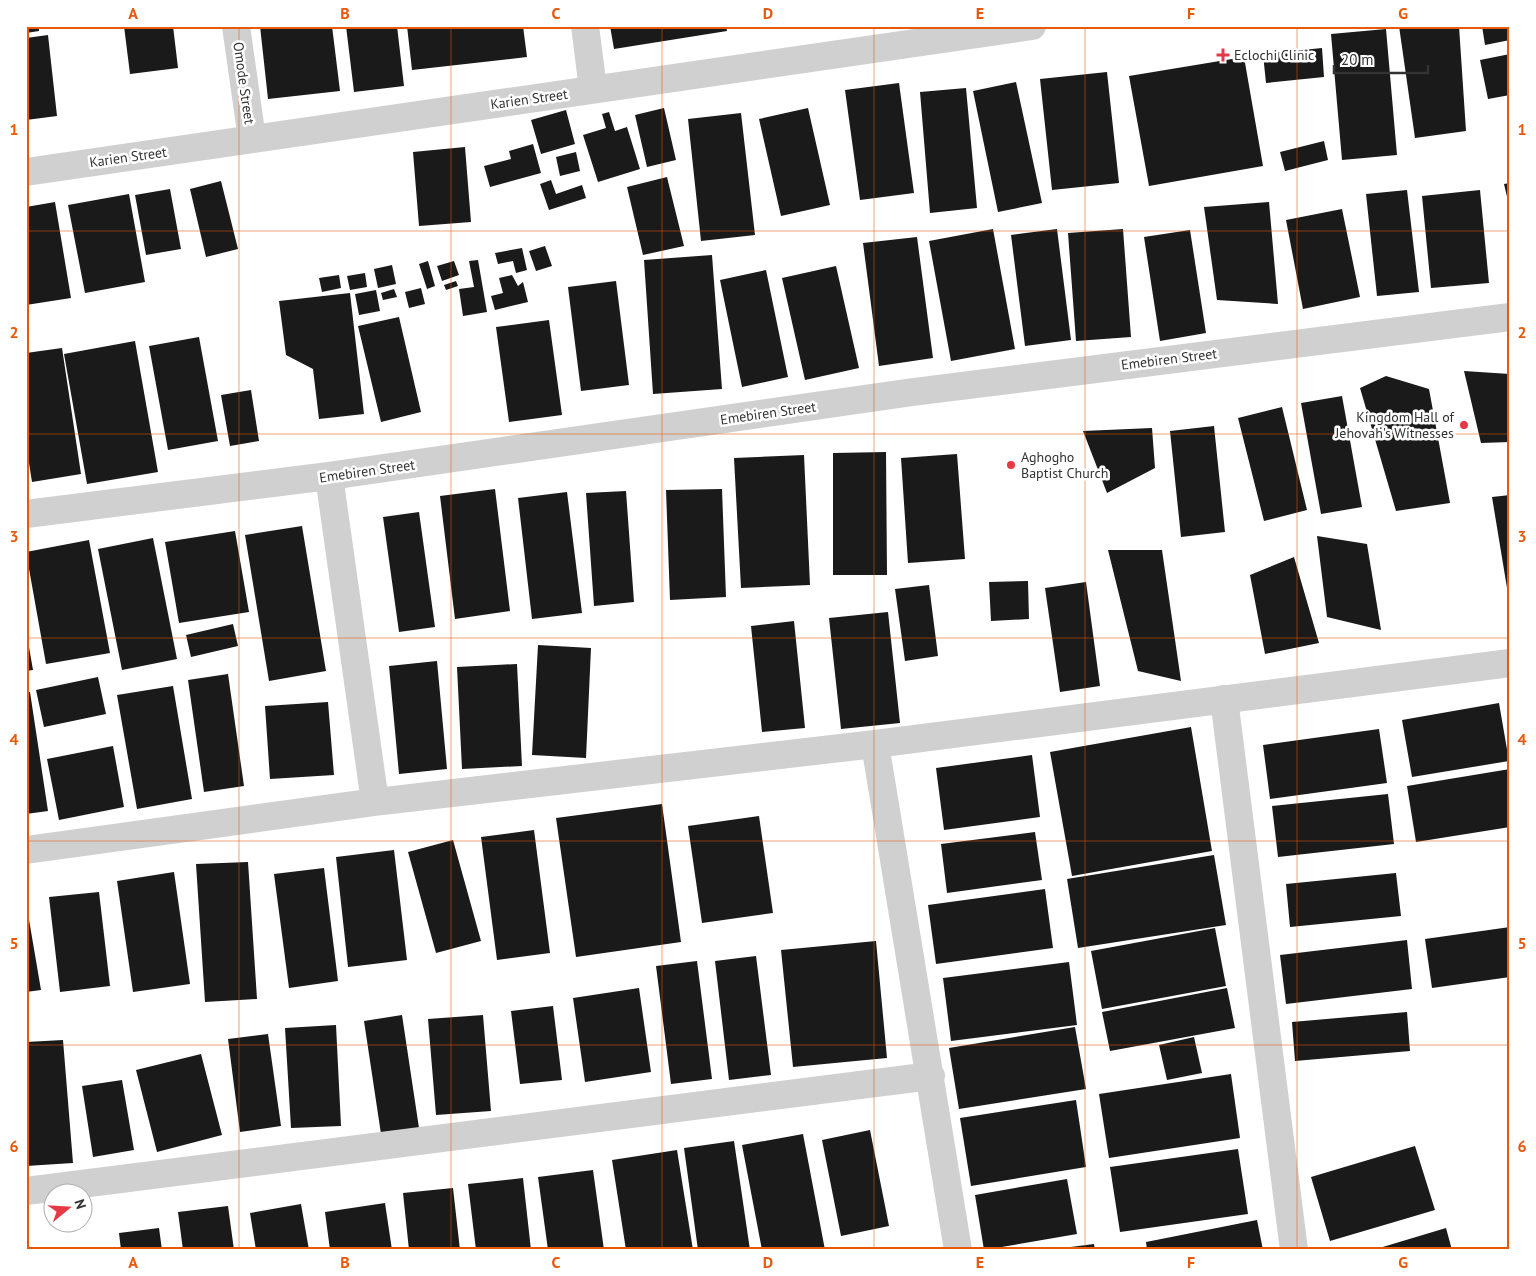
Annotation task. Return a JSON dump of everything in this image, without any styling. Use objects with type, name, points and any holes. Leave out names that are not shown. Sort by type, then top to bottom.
[{"type":"street","name":"Omode Street","points":[[236,26],[252,139]]},
{"type":"street","points":[[585,26],[593,89]]},
{"type":"street","name":"Karien Street","points":[[26,172],[1032,26]]},
{"type":"street","name":"Emebiren Street","points":[[26,514],[329,476],[913,392],[1510,317]]},
{"type":"street","points":[[329,476],[375,802]]},
{"type":"street","points":[[26,850],[375,802],[875,744],[1510,663]]},
{"type":"street","points":[[1224,699],[1294,1250]]},
{"type":"street","points":[[875,744],[931,1076],[958,1250]]},
{"type":"street","points":[[26,1191],[931,1076]]},
{"type":"building","points":[[26,26],[39,26],[39,31],[26,33]]},
{"type":"building","points":[[124,26],[173,26],[178,68],[130,74]]},
{"type":"building","points":[[260,26],[332,26],[340,91],[268,99]]},
{"type":"building","points":[[346,26],[397,26],[404,86],[354,92]]},
{"type":"building","points":[[407,26],[523,26],[527,57],[412,70]]},
{"type":"building","points":[[610,26],[726,26],[727,31],[614,49]]},
{"type":"building","points":[[1399,26],[1459,26],[1466,131],[1415,138]]},
{"type":"building","points":[[1482,26],[1510,26],[1510,40],[1485,45]]},
{"type":"building","points":[[1386,29],[1397,155],[1342,160],[1331,34]]},
{"type":"building","points":[[48,35],[57,116],[26,120],[26,38]]},
{"type":"building","points":[[1322,48],[1324,77],[1266,83],[1263,54]]},
{"type":"building","points":[[1510,54],[1510,95],[1488,99],[1480,60]]},
{"type":"building","points":[[1244,57],[1263,166],[1149,186],[1129,76]]},
{"type":"building","points":[[1107,72],[1119,183],[1052,190],[1040,79]]},
{"type":"building","points":[[1016,82],[1042,203],[998,212],[973,91]]},
{"type":"building","points":[[899,83],[914,193],[860,200],[845,90]]},
{"type":"building","points":[[966,88],[977,208],[930,213],[920,92]]},
{"type":"building","points":[[664,108],[676,160],[647,167],[635,115]]},
{"type":"building","points":[[808,108],[830,205],[781,216],[759,119]]},
{"type":"building","points":[[566,110],[575,144],[541,154],[531,120]]},
{"type":"building","points":[[609,112],[615,131],[627,127],[640,169],[598,182],[583,135],[606,128],[602,114]]},
{"type":"building","points":[[741,113],[755,235],[701,241],[688,119]]},
{"type":"building","points":[[1324,141],[1328,160],[1285,171],[1280,152]]},
{"type":"building","points":[[533,144],[541,173],[490,187],[484,166],[511,159],[509,151]]},
{"type":"building","points":[[465,147],[471,222],[419,226],[413,152]]},
{"type":"building","points":[[576,152],[580,171],[560,176],[556,157]]},
{"type":"building","points":[[667,177],[684,246],[643,255],[627,187]]},
{"type":"building","points":[[551,180],[556,194],[582,185],[586,198],[549,210],[540,184]]},
{"type":"building","points":[[221,181],[238,249],[206,257],[190,189]]},
{"type":"building","points":[[1510,183],[1510,205],[1509,205],[1504,184]]},
{"type":"building","points":[[170,189],[181,249],[146,255],[135,195]]},
{"type":"building","points":[[1407,190],[1419,292],[1377,296],[1366,194]]},
{"type":"building","points":[[1480,190],[1489,283],[1431,288],[1422,196]]},
{"type":"building","points":[[129,194],[145,282],[85,293],[68,205]]},
{"type":"building","points":[[55,202],[71,298],[26,305],[26,207]]},
{"type":"building","points":[[1269,202],[1278,304],[1217,300],[1204,207]]},
{"type":"building","points":[[1342,209],[1360,297],[1303,309],[1286,220]]},
{"type":"building","points":[[993,229],[1015,349],[951,361],[929,241]]},
{"type":"building","points":[[1057,229],[1071,340],[1025,346],[1011,235]]},
{"type":"building","points":[[1123,229],[1131,337],[1076,341],[1068,233]]},
{"type":"building","points":[[1190,230],[1206,333],[1160,341],[1144,237]]},
{"type":"building","points":[[917,237],[933,358],[879,366],[863,243]]},
{"type":"building","points":[[545,246],[552,266],[536,271],[529,251]]},
{"type":"building","points":[[522,248],[527,270],[516,273],[513,261],[498,264],[495,253]]},
{"type":"building","points":[[712,255],[722,389],[653,394],[644,260]]},
{"type":"building","points":[[478,260],[487,312],[463,316],[459,289],[474,287],[469,261]]},
{"type":"building","points":[[428,261],[435,286],[427,289],[419,264]]},
{"type":"building","points":[[454,261],[459,275],[442,281],[437,266]]},
{"type":"building","points":[[392,265],[396,284],[378,288],[374,269]]},
{"type":"building","points":[[836,266],[859,368],[805,380],[782,278]]},
{"type":"building","points":[[766,270],[788,377],[742,387],[720,280]]},
{"type":"building","points":[[365,273],[367,287],[350,290],[347,276]]},
{"type":"building","points":[[339,275],[341,288],[322,292],[319,278]]},
{"type":"building","points":[[512,275],[518,286],[523,282],[528,302],[495,310],[491,296],[503,293],[499,278]]},
{"type":"building","points":[[456,281],[458,286],[446,290],[444,285]]},
{"type":"building","points":[[616,281],[629,385],[581,391],[568,287]]},
{"type":"building","points":[[421,288],[425,304],[409,308],[405,292]]},
{"type":"building","points":[[394,289],[397,297],[383,300],[381,293]]},
{"type":"building","points":[[376,290],[380,311],[359,315],[355,294]]},
{"type":"building","points":[[350,293],[364,414],[319,419],[313,369],[286,355],[279,301]]},
{"type":"building","points":[[399,317],[421,412],[381,422],[358,326]]},
{"type":"building","points":[[549,320],[562,415],[509,422],[496,327]]},
{"type":"building","points":[[199,337],[218,441],[168,450],[149,346]]},
{"type":"building","points":[[135,341],[158,472],[87,484],[64,354]]},
{"type":"building","points":[[62,348],[81,474],[32,482],[26,444],[26,353]]},
{"type":"building","points":[[1464,371],[1510,374],[1510,442],[1481,443]]},
{"type":"building","points":[[1386,376],[1429,389],[1450,503],[1396,511],[1360,388]]},
{"type":"building","points":[[251,390],[259,441],[230,446],[221,395]]},
{"type":"building","points":[[1342,396],[1362,507],[1321,514],[1301,403]]},
{"type":"building","points":[[1282,407],[1307,510],[1264,521],[1238,418]]},
{"type":"building","points":[[1214,426],[1225,532],[1181,537],[1170,431]]},
{"type":"building","points":[[1152,428],[1155,468],[1107,493],[1083,431]]},
{"type":"building","points":[[886,452],[887,575],[833,575],[833,453]]},
{"type":"building","points":[[957,454],[965,559],[908,563],[901,458]]},
{"type":"building","points":[[804,455],[810,585],[741,588],[734,458]]},
{"type":"building","points":[[495,489],[510,611],[455,619],[440,496]]},
{"type":"building","points":[[722,489],[726,597],[670,600],[666,490]]},
{"type":"building","points":[[626,491],[634,602],[594,606],[586,493]]},
{"type":"building","points":[[567,492],[582,613],[532,619],[518,498]]},
{"type":"building","points":[[1510,495],[1510,600],[1509,600],[1492,497]]},
{"type":"building","points":[[419,512],[435,627],[399,632],[383,517]]},
{"type":"building","points":[[302,526],[326,671],[269,681],[245,535]]},
{"type":"building","points":[[235,531],[249,612],[179,623],[165,542]]},
{"type":"building","points":[[1317,536],[1367,544],[1381,630],[1327,617]]},
{"type":"building","points":[[153,538],[177,659],[122,670],[98,549]]},
{"type":"building","points":[[89,540],[110,653],[46,664],[26,552]]},
{"type":"building","points":[[1108,550],[1162,550],[1181,681],[1138,671]]},
{"type":"building","points":[[1294,557],[1319,643],[1265,654],[1250,575]]},
{"type":"building","points":[[1028,581],[1029,619],[991,621],[989,582]]},
{"type":"building","points":[[1086,582],[1100,686],[1060,692],[1045,588]]},
{"type":"building","points":[[929,585],[938,656],[905,661],[895,589]]},
{"type":"building","points":[[888,612],[900,723],[841,729],[829,618]]},
{"type":"building","points":[[794,621],[805,728],[762,732],[751,626]]},
{"type":"building","points":[[233,624],[238,646],[191,657],[186,635]]},
{"type":"building","points":[[26,630],[33,670],[26,671]]},
{"type":"building","points":[[538,645],[591,648],[586,758],[532,755]]},
{"type":"building","points":[[437,661],[447,769],[399,774],[389,666]]},
{"type":"building","points":[[517,664],[522,766],[462,769],[457,667]]},
{"type":"building","points":[[228,674],[244,786],[204,792],[188,680]]},
{"type":"building","points":[[98,677],[106,714],[44,727],[36,690]]},
{"type":"building","points":[[173,686],[192,799],[137,809],[117,695]]},
{"type":"building","points":[[26,692],[30,692],[48,811],[26,814]]},
{"type":"building","points":[[328,702],[334,775],[270,779],[265,706]]},
{"type":"building","points":[[1499,703],[1509,761],[1412,777],[1402,720]]},
{"type":"building","points":[[1191,727],[1212,851],[1072,876],[1050,752]]},
{"type":"building","points":[[1379,729],[1387,783],[1270,799],[1263,745]]},
{"type":"building","points":[[113,746],[124,807],[59,820],[47,759]]},
{"type":"building","points":[[1032,755],[1040,817],[944,830],[936,768]]},
{"type":"building","points":[[1510,769],[1510,827],[1416,842],[1407,786]]},
{"type":"building","points":[[1388,794],[1394,844],[1278,857],[1272,806]]},
{"type":"building","points":[[662,804],[681,942],[576,957],[556,818]]},
{"type":"building","points":[[759,816],[773,913],[702,923],[688,826]]},
{"type":"building","points":[[534,830],[550,953],[497,960],[481,837]]},
{"type":"building","points":[[1035,832],[1042,880],[947,893],[941,844]]},
{"type":"building","points":[[453,840],[481,941],[436,953],[408,852]]},
{"type":"building","points":[[394,850],[407,960],[348,967],[336,857]]},
{"type":"building","points":[[1214,855],[1226,925],[1078,948],[1067,879]]},
{"type":"building","points":[[248,862],[257,999],[205,1002],[196,864]]},
{"type":"building","points":[[324,868],[338,981],[289,988],[274,874]]},
{"type":"building","points":[[174,872],[190,984],[133,992],[117,881]]},
{"type":"building","points":[[1396,873],[1401,916],[1290,927],[1286,884]]},
{"type":"building","points":[[1045,889],[1053,948],[936,964],[928,905]]},
{"type":"building","points":[[99,892],[110,986],[60,992],[49,897]]},
{"type":"building","points":[[26,902],[41,990],[26,992]]},
{"type":"building","points":[[1510,927],[1510,977],[1432,988],[1425,939]]},
{"type":"building","points":[[1215,928],[1226,986],[1102,1009],[1091,951]]},
{"type":"building","points":[[1407,940],[1412,989],[1286,1004],[1280,955]]},
{"type":"building","points":[[876,941],[887,1058],[793,1067],[781,950]]},
{"type":"building","points":[[756,956],[771,1075],[729,1080],[715,961]]},
{"type":"building","points":[[697,961],[712,1079],[671,1084],[656,966]]},
{"type":"building","points":[[1069,962],[1077,1025],[951,1041],[943,978]]},
{"type":"building","points":[[639,988],[651,1072],[585,1082],[573,998]]},
{"type":"building","points":[[1227,988],[1235,1028],[1110,1051],[1102,1012]]},
{"type":"building","points":[[553,1006],[562,1080],[520,1084],[511,1011]]},
{"type":"building","points":[[1407,1012],[1410,1051],[1295,1061],[1292,1022]]},
{"type":"building","points":[[402,1015],[419,1128],[381,1134],[364,1021]]},
{"type":"building","points":[[483,1015],[491,1111],[436,1115],[428,1019]]},
{"type":"building","points":[[336,1025],[341,1126],[291,1128],[285,1028]]},
{"type":"building","points":[[1075,1027],[1086,1089],[959,1109],[949,1048]]},
{"type":"building","points":[[268,1034],[281,1126],[240,1132],[228,1039]]},
{"type":"building","points":[[1194,1037],[1202,1073],[1167,1080],[1159,1045]]},
{"type":"building","points":[[63,1040],[73,1163],[26,1166],[26,1042]]},
{"type":"building","points":[[201,1054],[222,1135],[157,1152],[136,1070]]},
{"type":"building","points":[[1231,1074],[1240,1138],[1109,1158],[1099,1094]]},
{"type":"building","points":[[122,1080],[134,1150],[93,1157],[82,1086]]},
{"type":"building","points":[[1076,1100],[1086,1167],[971,1186],[960,1118]]},
{"type":"building","points":[[870,1130],[889,1226],[841,1236],[822,1140]]},
{"type":"building","points":[[803,1134],[825,1250],[762,1250],[742,1145]]},
{"type":"building","points":[[734,1141],[750,1250],[698,1250],[684,1148]]},
{"type":"building","points":[[1415,1146],[1435,1210],[1330,1241],[1311,1177]]},
{"type":"building","points":[[1238,1149],[1248,1214],[1120,1232],[1110,1167]]},
{"type":"building","points":[[677,1150],[693,1250],[626,1250],[612,1160]]},
{"type":"building","points":[[593,1170],[604,1250],[548,1250],[538,1177]]},
{"type":"building","points":[[523,1178],[531,1250],[476,1250],[468,1184]]},
{"type":"building","points":[[1067,1179],[1077,1234],[984,1250],[975,1195]]},
{"type":"building","points":[[453,1188],[460,1250],[409,1250],[403,1193]]},
{"type":"building","points":[[385,1203],[392,1250],[330,1250],[325,1212]]},
{"type":"building","points":[[301,1204],[309,1250],[256,1250],[250,1213]]},
{"type":"building","points":[[228,1206],[234,1250],[183,1250],[178,1212]]},
{"type":"building","points":[[1257,1220],[1263,1250],[1147,1250],[1146,1242]]},
{"type":"building","points":[[159,1228],[162,1250],[121,1250],[119,1233]]},
{"type":"building","points":[[1446,1228],[1452,1250],[1376,1250],[1376,1249]]},
{"type":"building","points":[[1094,1244],[1095,1250],[1055,1250],[1055,1249]]},
{"type":"place","name":"Eclochi Clinic","points":[[1223,55]]},
{"type":"place","name":"Kingdom Hall of Jehovah's Witnesses","points":[[1464,425]]},
{"type":"place","name":"Aghogho Baptist Church","points":[[1011,465]]}]
